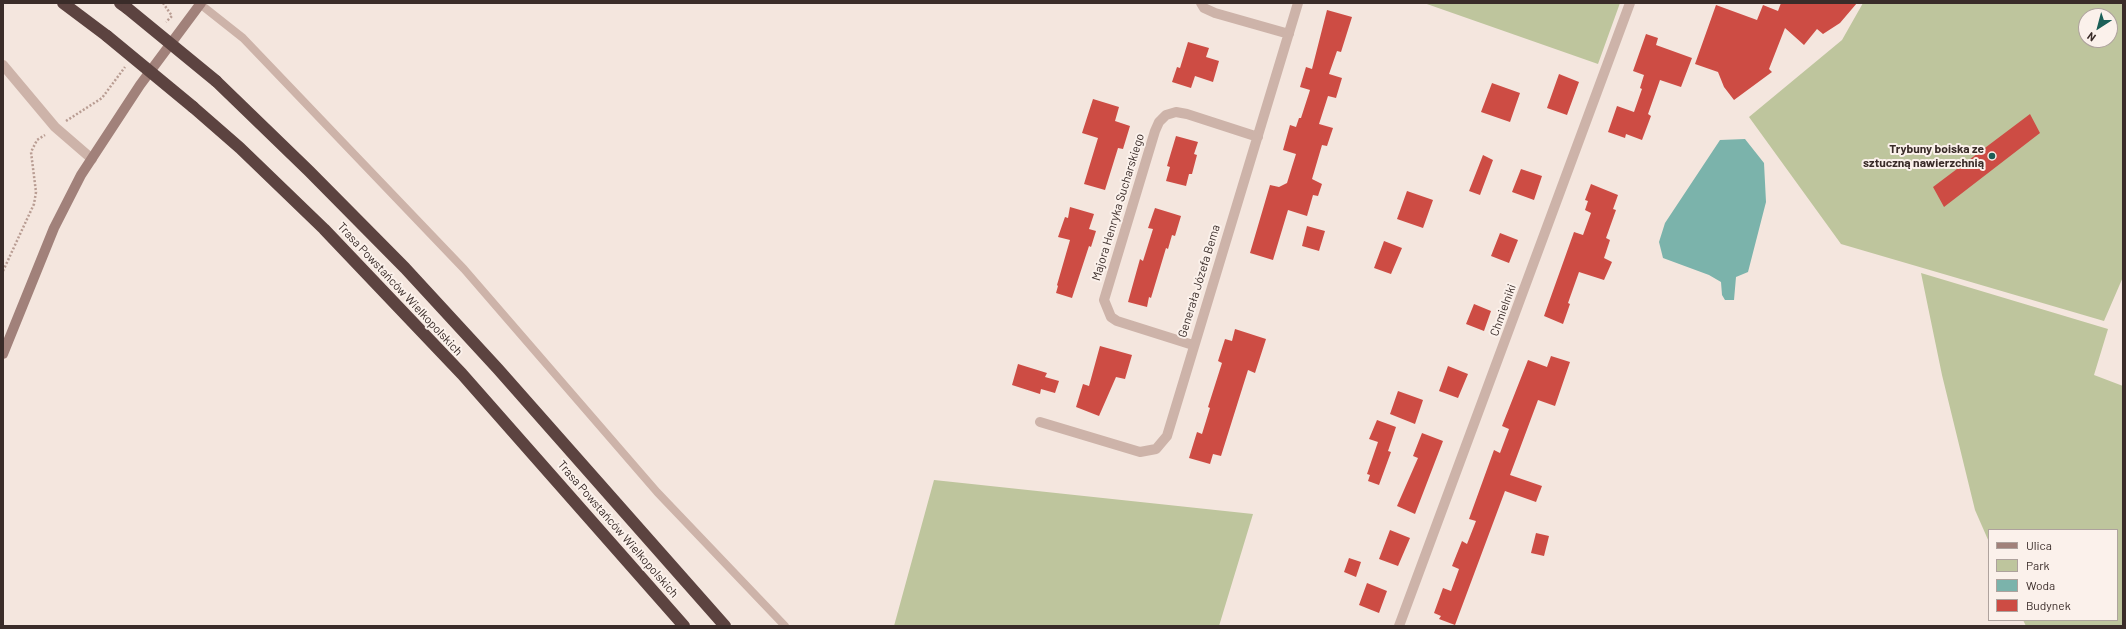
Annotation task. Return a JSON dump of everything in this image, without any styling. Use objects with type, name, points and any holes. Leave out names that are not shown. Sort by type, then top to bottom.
[{"type":"highway","name":"Trasa Powstańców Wielkopolskich","points":[[63,3],[107,36],[193,107],[240,148],[324,229],[430,341],[684,626]]},
{"type":"highway","name":"Trasa Powstańców Wielkopolskich","points":[[123,5],[216,81],[309,170],[405,268],[498,369],[725,626]]},
{"type":"main road","points":[[3,354],[54,228],[81,175],[140,85],[200,3]]},
{"type":"street","points":[[1201,3],[1204,8],[1215,13],[1289,34]]},
{"type":"street","name":"Generała Józefa Bema","points":[[1040,422],[1140,452],[1156,449],[1166,436],[1298,3]]},
{"type":"street","name":"Chmielniki","points":[[1399,626],[1630,3]]},
{"type":"street","points":[[3,65],[55,127],[92,159]]},
{"type":"street","name":"Majora Henryka Sucharskiego","points":[[1193,345],[1117,321],[1110,317],[1104,300],[1155,131],[1159,122],[1166,115],[1176,112],[1187,114],[1258,137]]},
{"type":"lane","points":[[200,3],[243,38],[464,269],[657,492],[785,626]]},
{"type":"green space","points":[[1424,3],[1620,3],[1598,64]]},
{"type":"green space","points":[[1863,3],[2123,3],[2123,277],[2104,321],[1841,244],[1749,117],[1842,40]]},
{"type":"green space","points":[[1921,273],[2108,329],[2094,375],[2123,386],[2123,626],[2026,626],[2024,621],[2118,621],[2118,529],[1988,529],[1988,540],[1975,510],[1942,375]]},
{"type":"green space","points":[[934,480],[1253,514],[1219,626],[894,626]]},
{"type":"water","points":[[1745,139],[1764,163],[1766,202],[1748,272],[1736,277],[1734,300],[1725,300],[1722,295],[1721,282],[1709,275],[1663,258],[1659,242],[1665,223],[1720,140]]},
{"type":"building","points":[[1781,3],[1857,3],[1840,23],[1823,34],[1817,29],[1804,45],[1785,28],[1769,69],[1772,72],[1734,100],[1724,87],[1718,72],[1695,64],[1716,5],[1757,20],[1763,5],[1778,11]]},
{"type":"building","points":[[1327,10],[1352,17],[1341,52],[1337,51],[1329,74],[1342,78],[1336,98],[1328,96],[1319,124],[1333,128],[1327,146],[1322,145],[1312,179],[1322,184],[1318,196],[1313,195],[1307,216],[1288,210],[1273,260],[1250,253],[1270,185],[1279,187],[1287,183],[1296,154],[1283,150],[1290,125],[1296,127],[1299,118],[1301,118],[1310,90],[1300,87],[1306,67],[1312,69]]},
{"type":"building","points":[[1646,34],[1658,38],[1656,45],[1692,58],[1681,87],[1660,80],[1648,114],[1651,116],[1642,140],[1626,134],[1625,138],[1608,132],[1617,106],[1634,112],[1642,89],[1640,88],[1644,75],[1633,71]]},
{"type":"building","points":[[1188,42],[1209,48],[1206,57],[1219,61],[1213,82],[1195,76],[1191,88],[1172,82],[1177,67],[1180,68]]},
{"type":"building","points":[[1559,74],[1579,82],[1567,115],[1547,108]]},
{"type":"building","points":[[1492,83],[1520,93],[1510,122],[1481,112]]},
{"type":"building","points":[[1093,99],[1119,107],[1115,121],[1130,126],[1123,149],[1118,148],[1105,190],[1084,184],[1098,138],[1082,133]]},
{"type":"building","name":"Trybuny boiska ze sztuczną nawierzchnią","points":[[2030,114],[2040,133],[1944,207],[1933,187]]},
{"type":"building","points":[[1176,136],[1198,142],[1194,154],[1197,155],[1192,174],[1189,174],[1186,186],[1166,181],[1170,167],[1167,166]]},
{"type":"building","points":[[1483,155],[1493,160],[1480,195],[1469,191]]},
{"type":"building","points":[[1521,169],[1542,176],[1534,200],[1512,192]]},
{"type":"building","points":[[1591,184],[1618,195],[1613,209],[1616,210],[1606,238],[1610,240],[1604,258],[1612,262],[1604,280],[1579,272],[1568,303],[1570,304],[1563,324],[1544,316],[1574,232],[1583,235],[1591,213],[1585,210],[1588,201],[1585,200]]},
{"type":"building","points":[[1407,191],[1433,200],[1423,228],[1397,219]]},
{"type":"building","points":[[1070,207],[1094,214],[1089,229],[1096,231],[1091,247],[1089,246],[1072,298],[1056,293],[1070,240],[1058,237],[1065,217],[1068,218]]},
{"type":"building","points":[[1155,208],[1181,216],[1175,236],[1172,235],[1168,249],[1166,248],[1147,307],[1128,302],[1140,259],[1143,261],[1153,229],[1148,228]]},
{"type":"building","points":[[1307,226],[1325,231],[1319,251],[1302,246]]},
{"type":"building","points":[[1500,233],[1518,240],[1509,263],[1491,256]]},
{"type":"building","points":[[1384,241],[1402,248],[1391,274],[1374,268]]},
{"type":"building","points":[[1474,304],[1491,311],[1484,331],[1466,324]]},
{"type":"building","points":[[1235,329],[1266,339],[1255,373],[1248,370],[1221,456],[1213,454],[1210,464],[1189,458],[1197,432],[1202,434],[1210,408],[1208,407],[1222,363],[1218,361],[1225,339],[1232,341]]},
{"type":"building","points":[[1100,346],[1132,355],[1125,379],[1116,377],[1099,416],[1076,407],[1083,384],[1089,386]]},
{"type":"building","points":[[1551,356],[1570,362],[1555,406],[1538,400],[1510,475],[1542,486],[1536,502],[1505,491],[1455,625],[1439,619],[1441,616],[1434,613],[1443,588],[1451,591],[1459,569],[1452,566],[1462,541],[1467,544],[1476,521],[1469,519],[1494,450],[1500,453],[1509,429],[1502,426],[1528,360],[1547,367]]},
{"type":"building","points":[[1018,364],[1047,373],[1045,377],[1059,381],[1055,393],[1041,389],[1040,394],[1012,385]]},
{"type":"building","points":[[1448,366],[1468,374],[1458,398],[1439,391]]},
{"type":"building","points":[[1398,391],[1423,400],[1415,424],[1390,414]]},
{"type":"building","points":[[1377,420],[1396,427],[1388,451],[1391,452],[1379,485],[1368,481],[1370,475],[1367,474],[1378,442],[1369,439]]},
{"type":"building","points":[[1422,433],[1443,441],[1415,514],[1397,506],[1418,458],[1413,456]]},
{"type":"building","points":[[1390,530],[1410,538],[1398,566],[1379,559]]},
{"type":"building","points":[[1536,533],[1549,536],[1544,556],[1531,553]]},
{"type":"building","points":[[1349,558],[1361,562],[1356,577],[1344,572]]},
{"type":"building","points":[[1367,583],[1387,591],[1379,613],[1359,605]]},
{"type":"place","name":"Trybuny boiska ze sztuczną nawierzchnią","points":[[1992,156]]}]
